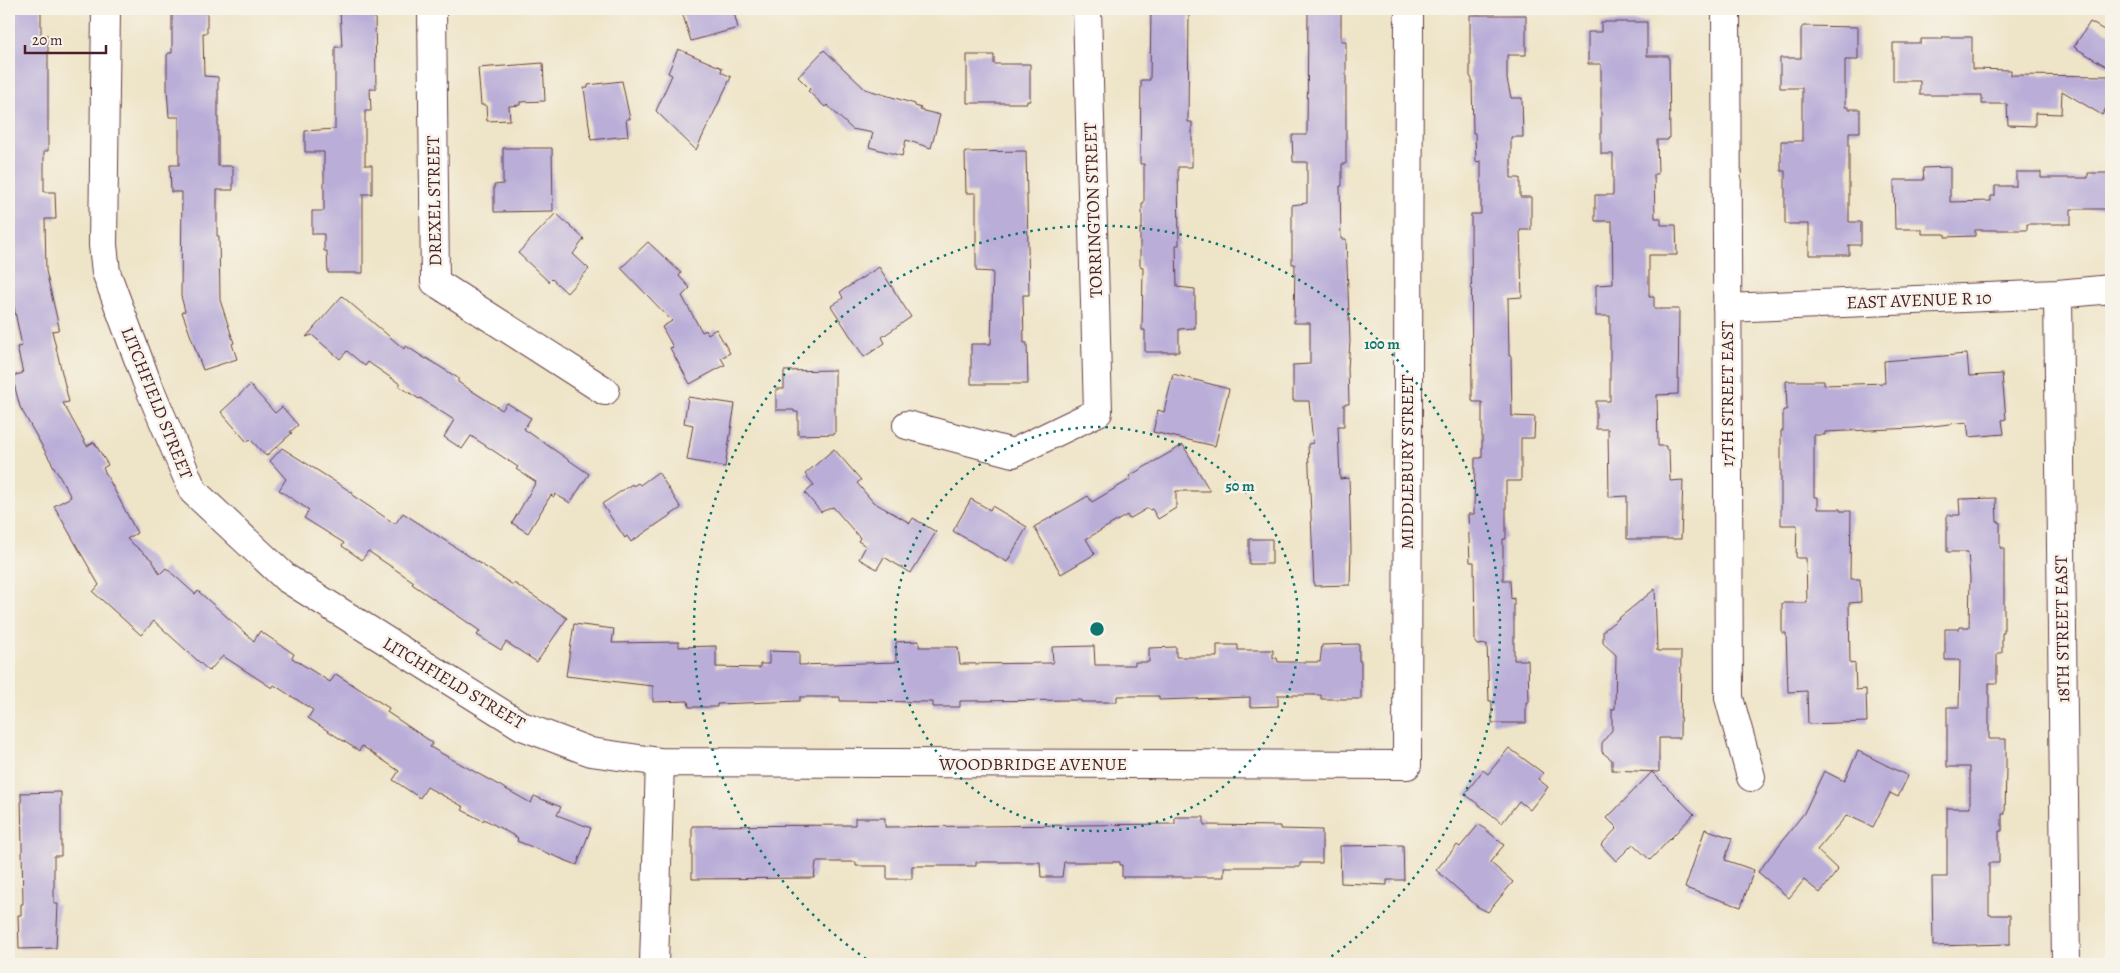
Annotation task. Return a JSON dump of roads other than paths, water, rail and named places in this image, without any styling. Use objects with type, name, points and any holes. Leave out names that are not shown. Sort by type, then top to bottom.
[{"type":"street","name":"LITCHFIELD STREET","points":[[106,9],[103,245],[106,272],[146,380],[193,491],[286,578],[522,726],[591,752],[660,762]]},
{"type":"street","name":"DREXEL STREET","points":[[432,9],[435,282],[605,391]]},
{"type":"street","name":"TORRINGTON STREET","points":[[907,425],[1012,453],[1098,412],[1087,9]]},
{"type":"street","name":"MIDDLEBURY STREET","points":[[1407,765],[1409,9]]},
{"type":"street","name":"17TH STREET EAST","points":[[1726,9],[1729,698],[1751,777]]},
{"type":"street","name":"EAST AVENUE R 10","points":[[1727,308],[2058,294],[2111,289]]},
{"type":"street","name":"18TH STREET EAST","points":[[2058,294],[2066,964]]},
{"type":"street","name":"WOODBRIDGE AVENUE","points":[[660,762],[1407,765]]},
{"type":"street","points":[[654,964],[660,762]]}]
